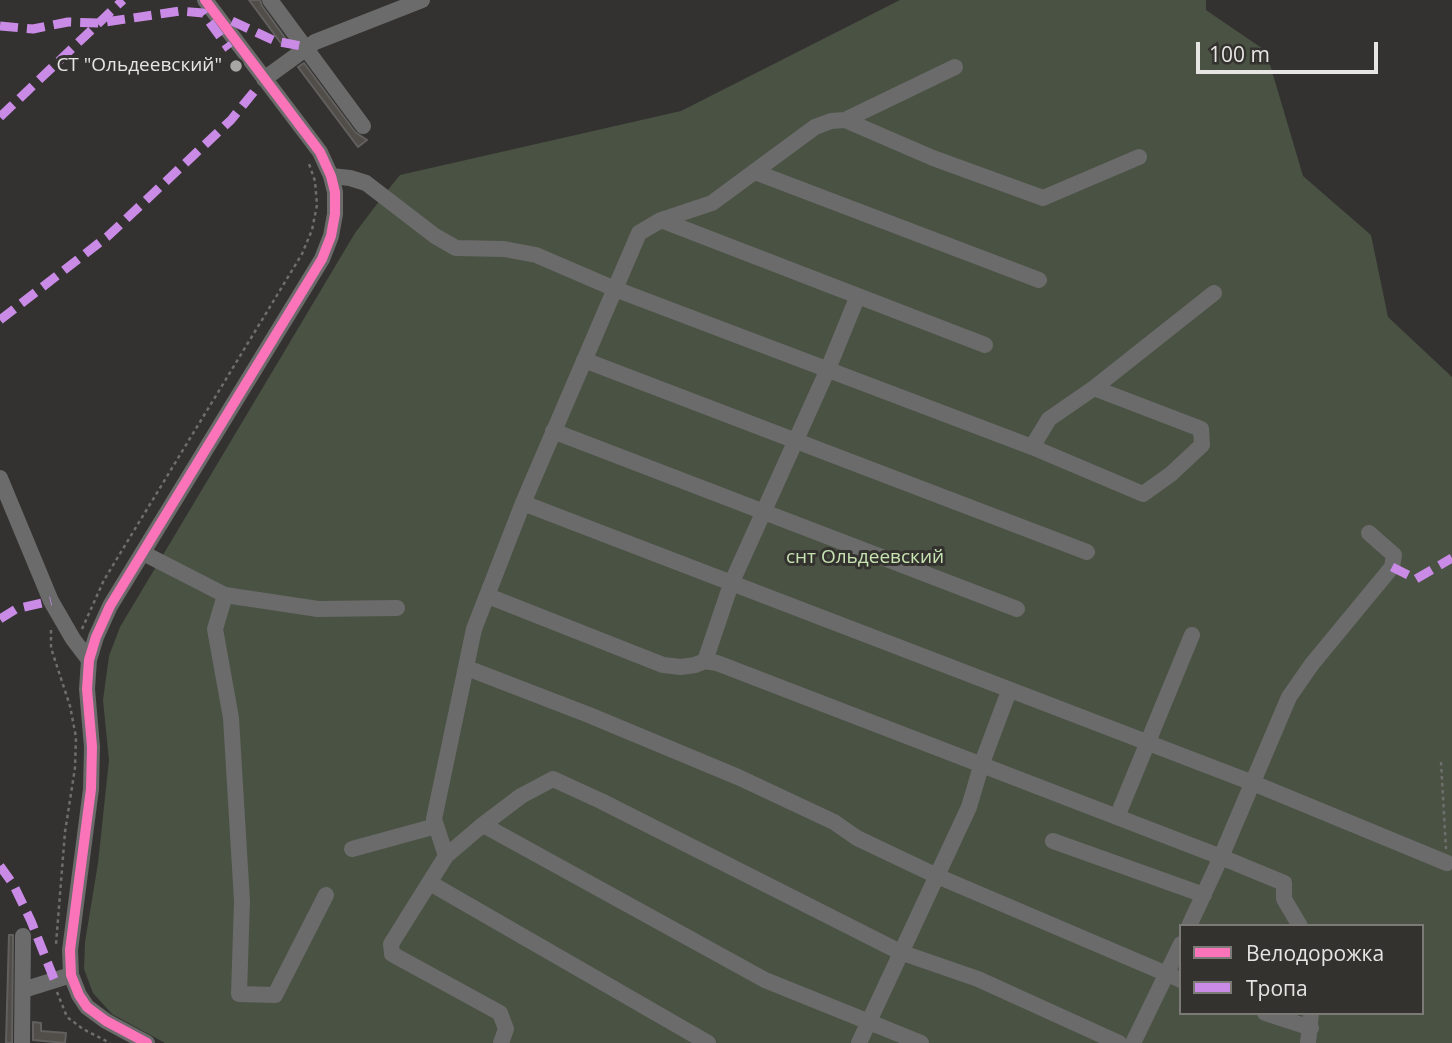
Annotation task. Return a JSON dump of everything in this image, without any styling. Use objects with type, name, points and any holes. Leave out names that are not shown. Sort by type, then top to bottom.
[{"type":"street","points":[[147,1043],[106,1021],[88,1007],[79,995],[71,975],[70,950],[91,789],[92,747],[87,689],[89,660],[110,606],[322,259],[331,236],[335,214],[335,192],[320,152],[205,0]]},
{"type":"street","points":[[270,0],[310,44],[363,126]]},
{"type":"street","points":[[264,79],[310,44],[422,0]]},
{"type":"street","points":[[446,856],[434,818],[474,629],[553,431],[639,233],[661,220],[712,203],[815,127],[831,121],[845,120],[955,68]]},
{"type":"street","points":[[845,120],[933,158],[1043,198],[1139,157]]},
{"type":"street","points":[[755,172],[1039,280]]},
{"type":"street","points":[[331,176],[366,183],[435,236],[456,248],[504,249],[536,255],[615,289],[1032,447],[1143,494],[1171,474],[1202,445],[1201,429],[1094,388]]},
{"type":"street","points":[[661,220],[857,298],[985,345]]},
{"type":"street","points":[[1032,447],[1049,419],[1094,388],[1214,293]]},
{"type":"street","points":[[705,661],[731,584],[857,298]]},
{"type":"street","points":[[584,360],[1087,552]]},
{"type":"street","points":[[553,431],[1017,609]]},
{"type":"street","points":[[0,478],[51,601],[89,660]]},
{"type":"street","points":[[523,503],[1254,783],[1447,863]]},
{"type":"street","points":[[1190,924],[1254,783],[1289,697],[1312,664],[1392,567],[1394,555],[1369,533]]},
{"type":"street","points":[[143,553],[225,595],[318,609],[397,608]]},
{"type":"street","points":[[225,595],[215,629],[231,718],[242,901],[239,994],[275,995],[326,895]]},
{"type":"street","points":[[488,596],[663,665],[688,666],[705,661],[717,663],[1221,857],[1284,883],[1284,899],[1299,924]]},
{"type":"street","points":[[1117,817],[1192,635]]},
{"type":"street","points":[[467,668],[589,715],[738,778],[834,822],[857,838],[937,876],[1173,978]]},
{"type":"street","points":[[859,1043],[969,807],[1009,691]]},
{"type":"street","points":[[501,1043],[506,1029],[500,1013],[392,954],[391,944],[446,856],[520,796],[553,779],[900,952],[978,979],[1119,1043]]},
{"type":"street","points":[[352,849],[436,826]]},
{"type":"street","points":[[480,827],[487,827],[765,980],[921,1043]]},
{"type":"street","points":[[1052,841],[1204,895]]},
{"type":"street","points":[[430,883],[708,1043]]},
{"type":"street","points":[[22,1043],[23,936]]},
{"type":"street","points":[[1133,1043],[1173,978],[1179,952]]},
{"type":"street","points":[[23,990],[71,975]]},
{"type":"street","points":[[1271,1015],[1310,1028]]},
{"type":"path","points":[[77,643],[104,580],[302,254],[312,230],[317,205],[315,181],[307,158]]},
{"type":"path","points":[[55,955],[76,737],[50,637],[59,615]]},
{"type":"path","points":[[1441,762],[1447,863]]},
{"type":"green space","name":"снт Ольдеевский","points":[[900,0],[1206,0],[1206,10],[1266,51],[1303,176],[1371,235],[1388,317],[1452,377],[1452,1043],[165,1043],[112,1014],[93,993],[84,969],[85,942],[98,863],[109,760],[103,700],[109,656],[120,627],[355,233],[400,175],[681,111]]},
{"type":"building","points":[[249,0],[260,0],[288,42],[283,46]]},
{"type":"building","points":[[304,63],[355,132],[367,140],[358,147],[298,67]]},
{"type":"building","points":[[9,935],[13,935],[12,1043],[6,1043]]},
{"type":"building","points":[[33,1022],[41,1023],[41,1031],[66,1033],[65,1043],[33,1040]]},
{"type":"marked path","points":[[0,117],[123,0]]},
{"type":"marked path","points":[[0,26],[33,29],[68,22],[99,23],[180,11],[203,13],[229,49]]},
{"type":"marked path","points":[[232,21],[275,41],[306,47]]},
{"type":"marked path","points":[[0,320],[108,236],[231,120],[257,88]]},
{"type":"marked path","points":[[1392,567],[1416,579],[1452,558]]},
{"type":"marked path","points":[[0,619],[16,609],[51,601]]},
{"type":"marked path","points":[[0,866],[13,884],[31,921],[54,979]]},
{"type":"cycle path","points":[[147,1043],[106,1021],[87,1007],[71,975],[70,950],[91,789],[92,747],[87,689],[89,660],[110,606],[322,259],[331,236],[335,214],[335,192],[320,152],[205,0]]},
{"type":"place","name":"СТ \"Ольдеевский\"","points":[[236,66]]}]
